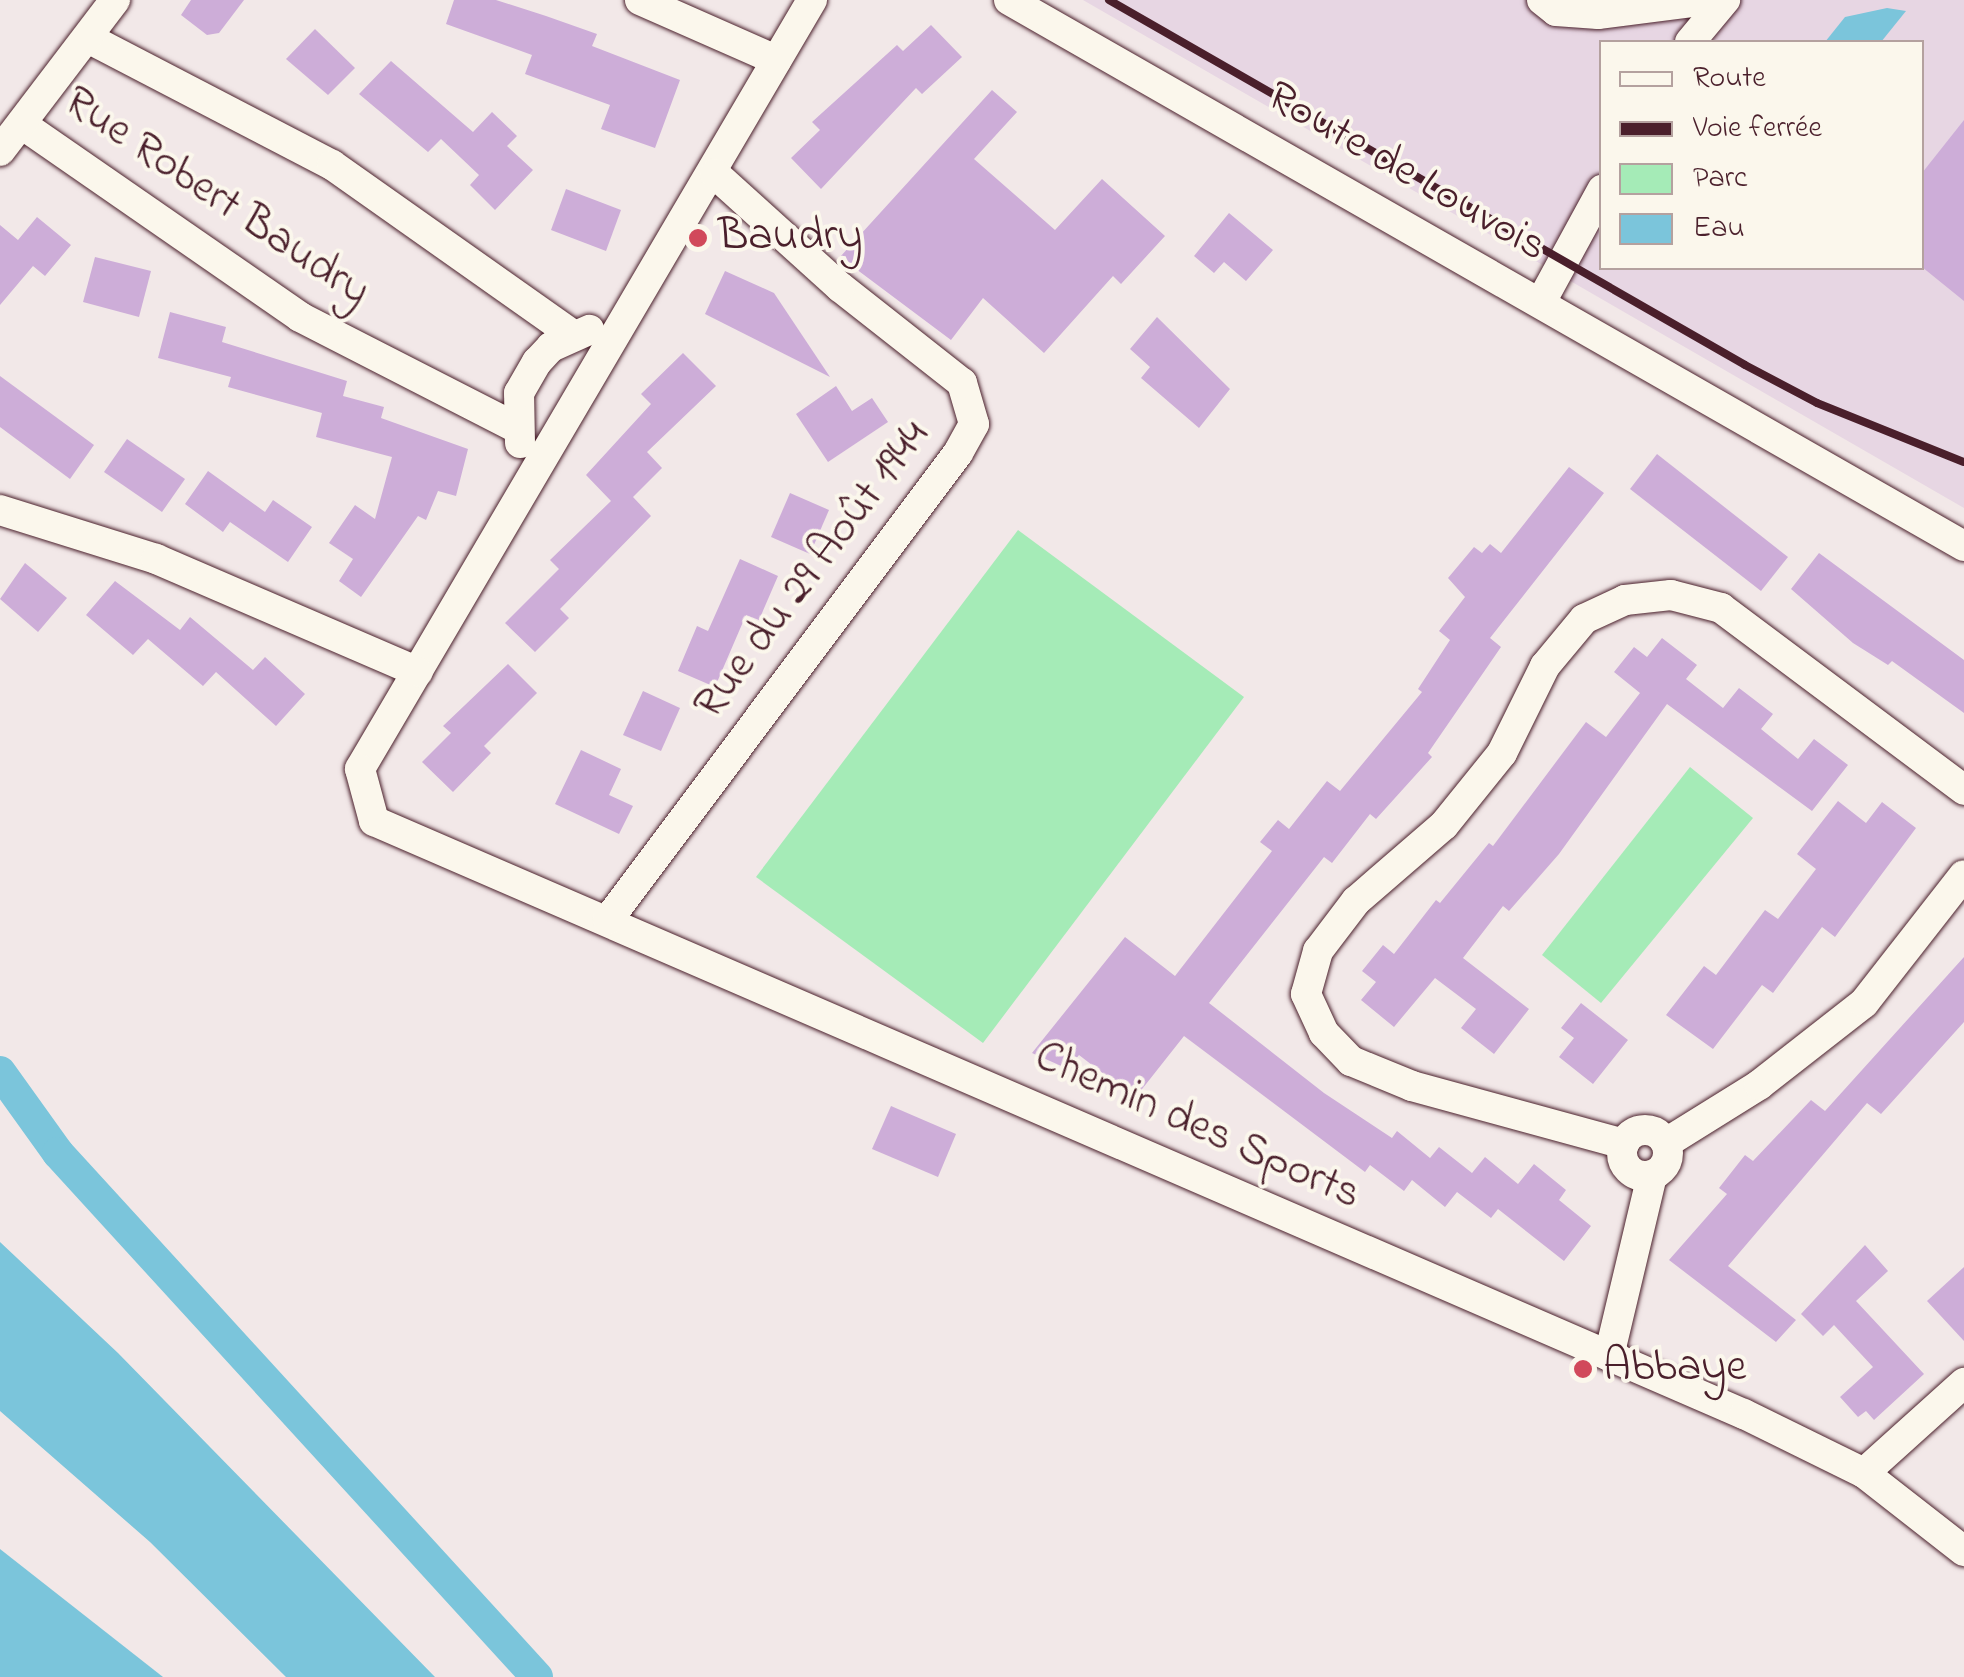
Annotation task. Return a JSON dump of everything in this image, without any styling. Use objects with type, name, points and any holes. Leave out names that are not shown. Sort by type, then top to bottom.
[{"type":"street","points":[[0,151],[115,0]]},
{"type":"street","points":[[640,0],[776,60]]},
{"type":"street","points":[[0,510],[156,558],[418,672],[621,320],[715,174],[812,0]]},
{"type":"street","name":"Route de Louvois","points":[[1010,0],[1964,546]]},
{"type":"street","points":[[1542,0],[1556,11],[1598,14],[1709,0]]},
{"type":"street","points":[[1692,40],[1724,0]]},
{"type":"street","name":"Rue Robert Baudry","points":[[88,38],[332,165],[573,335]]},
{"type":"street","name":"Rue Robert Baudry","points":[[23,124],[300,317],[519,429]]},
{"type":"street","name":"Rue du 29 Août 1944","points":[[608,920],[958,453],[974,424],[962,384],[840,287],[715,174]]},
{"type":"street","points":[[1541,302],[1599,196]]},
{"type":"street","points":[[524,483],[519,393],[544,354],[573,335],[621,320]]},
{"type":"street","points":[[1609,1356],[1652,1175],[1668,1159],[1666,1143],[1648,1130],[1624,1144],[1412,1086],[1351,1061],[1324,1033],[1306,994],[1318,952],[1356,902],[1444,825],[1502,753],[1545,666],[1584,618],[1625,600],[1671,595],[1721,608],[1964,790]]},
{"type":"street","name":"Chemin des Sports","points":[[418,672],[360,770],[374,822],[1609,1356],[1864,1472],[1964,1551]]},
{"type":"street","points":[[1666,1143],[1759,1085],[1864,1003],[1964,875]]},
{"type":"street","points":[[1624,1144],[1630,1171],[1652,1175]]},
{"type":"street","points":[[1864,1472],[1964,1383]]},
{"type":"shaded area","points":[[1083,0],[1964,0],[1964,508]]},
{"type":"green space","points":[[1018,530],[1244,697],[983,1043],[756,877]]},
{"type":"green space","points":[[1690,767],[1753,818],[1601,1003],[1542,955]]},
{"type":"water","points":[[1887,8],[1906,11],[1883,40],[1827,40],[1845,17]]},
{"type":"water","points":[[0,1242],[118,1353],[435,1677],[286,1677],[150,1542],[0,1411]]},
{"type":"water","points":[[0,1549],[163,1677],[0,1677]]},
{"type":"building","points":[[191,0],[244,0],[219,33],[207,35],[181,15]]},
{"type":"building","points":[[454,0],[496,0],[597,34],[592,46],[680,80],[655,148],[601,129],[610,105],[525,74],[532,55],[446,24]]},
{"type":"building","points":[[931,25],[962,57],[922,94],[916,88],[821,189],[791,158],[820,130],[812,122],[897,45],[903,51]]},
{"type":"building","points":[[315,29],[355,68],[328,95],[286,59]]},
{"type":"building","points":[[391,61],[473,132],[492,112],[517,136],[507,146],[533,170],[495,210],[470,185],[479,175],[441,139],[428,152],[359,94]]},
{"type":"building","points":[[992,90],[1017,112],[974,159],[1055,230],[1102,179],[1165,236],[1121,284],[1113,276],[1044,353],[983,298],[951,340],[840,257]]},
{"type":"building","points":[[1964,120],[1964,301],[1924,269],[1924,170]]},
{"type":"building","points":[[566,189],[621,210],[606,251],[551,230]]},
{"type":"building","points":[[1229,213],[1273,250],[1246,281],[1224,262],[1214,273],[1194,256]]},
{"type":"building","points":[[37,217],[71,245],[45,276],[33,266],[0,305],[0,225],[18,240]]},
{"type":"building","points":[[95,257],[151,271],[139,317],[83,302]]},
{"type":"building","points":[[725,271],[774,293],[830,377],[705,314]]},
{"type":"building","points":[[170,312],[226,327],[222,342],[347,381],[343,396],[384,407],[381,418],[468,449],[456,496],[438,491],[426,520],[418,516],[361,597],[339,581],[353,559],[329,543],[355,505],[375,519],[392,457],[316,437],[322,413],[228,387],[231,377],[158,358]]},
{"type":"building","points":[[1157,317],[1230,389],[1199,428],[1141,378],[1150,367],[1130,349]]},
{"type":"building","points":[[683,353],[716,386],[647,452],[662,468],[633,497],[651,516],[560,609],[569,618],[535,652],[505,623],[559,569],[550,560],[611,501],[586,475],[651,404],[641,394]]},
{"type":"building","points":[[0,376],[94,445],[70,479],[0,427]]},
{"type":"building","points":[[836,386],[852,411],[872,398],[888,422],[828,462],[796,414]]},
{"type":"building","points":[[127,439],[185,479],[162,512],[104,472]]},
{"type":"building","points":[[1657,454],[1788,557],[1761,591],[1630,489]]},
{"type":"building","points":[[1569,467],[1604,493],[1490,638],[1501,647],[1428,753],[1432,757],[1376,819],[1370,814],[1332,863],[1324,857],[1209,1003],[1324,1093],[1392,1138],[1397,1131],[1430,1158],[1439,1147],[1472,1173],[1485,1157],[1518,1184],[1534,1164],[1566,1190],[1559,1200],[1591,1226],[1564,1261],[1498,1209],[1491,1218],[1457,1192],[1445,1207],[1412,1180],[1404,1191],[1370,1165],[1365,1172],[1184,1036],[1135,1098],[1079,1055],[1068,1069],[1032,1053],[1125,937],[1175,976],[1272,851],[1260,842],[1278,820],[1289,829],[1327,781],[1340,791],[1422,692],[1418,689],[1450,640],[1439,631],[1465,597],[1448,578],[1474,547],[1482,553],[1490,544],[1501,553]]},
{"type":"building","points":[[208,471],[265,512],[273,500],[312,527],[288,562],[230,522],[223,532],[185,504]]},
{"type":"building","points":[[790,493],[829,510],[810,554],[771,537]]},
{"type":"building","points":[[1819,553],[1964,660],[1964,713],[1892,661],[1888,665],[1853,643],[1791,589]]},
{"type":"building","points":[[740,559],[778,576],[759,620],[746,615],[715,687],[678,671],[697,626],[708,631]]},
{"type":"building","points":[[25,563],[67,598],[38,632],[0,599]]},
{"type":"building","points":[[115,581],[180,630],[190,617],[253,670],[265,657],[305,694],[276,726],[216,672],[203,686],[148,639],[133,655],[86,615]]},
{"type":"building","points":[[1662,638],[1697,665],[1686,679],[1723,708],[1739,688],[1773,714],[1761,729],[1798,759],[1814,739],[1848,765],[1812,811],[1667,704],[1559,854],[1509,911],[1503,906],[1463,958],[1529,1009],[1494,1054],[1461,1028],[1476,1009],[1435,978],[1394,1027],[1361,1000],[1376,982],[1362,971],[1383,945],[1394,954],[1436,900],[1440,903],[1489,843],[1493,846],[1586,722],[1606,737],[1640,693],[1614,672],[1634,647],[1647,657]]},
{"type":"building","points":[[508,664],[537,693],[484,746],[491,753],[453,792],[422,762],[451,733],[443,726]]},
{"type":"building","points":[[643,691],[680,708],[661,751],[623,735]]},
{"type":"building","points":[[581,750],[621,769],[609,795],[633,806],[619,834],[555,804]]},
{"type":"building","points":[[1838,801],[1866,823],[1882,802],[1916,828],[1835,937],[1822,927],[1773,993],[1762,985],[1713,1049],[1666,1015],[1704,966],[1716,975],[1765,910],[1778,919],[1816,869],[1797,854]]},
{"type":"building","points":[[1964,957],[1964,1022],[1881,1114],[1867,1103],[1728,1266],[1796,1320],[1776,1342],[1669,1260],[1727,1194],[1719,1188],[1745,1155],[1753,1161],[1811,1100],[1825,1111]]},
{"type":"building","points":[[1581,1003],[1628,1040],[1593,1084],[1559,1057],[1574,1038],[1561,1028]]},
{"type":"building","points":[[891,1106],[956,1134],[938,1177],[872,1149]]},
{"type":"building","points":[[1865,1245],[1888,1271],[1856,1301],[1924,1374],[1874,1420],[1866,1411],[1858,1417],[1840,1397],[1873,1367],[1834,1325],[1823,1336],[1801,1314]]},
{"type":"building","points":[[1964,1267],[1964,1341],[1927,1301]]},
{"type":"waterway","points":[[0,1072],[58,1153],[537,1677]]},
{"type":"railway","points":[[1109,0],[1745,365],[1817,403],[1964,462]]},
{"type":"place","name":"Baudry","points":[[698,238]]},
{"type":"place","name":"Abbaye","points":[[1583,1369]]}]
